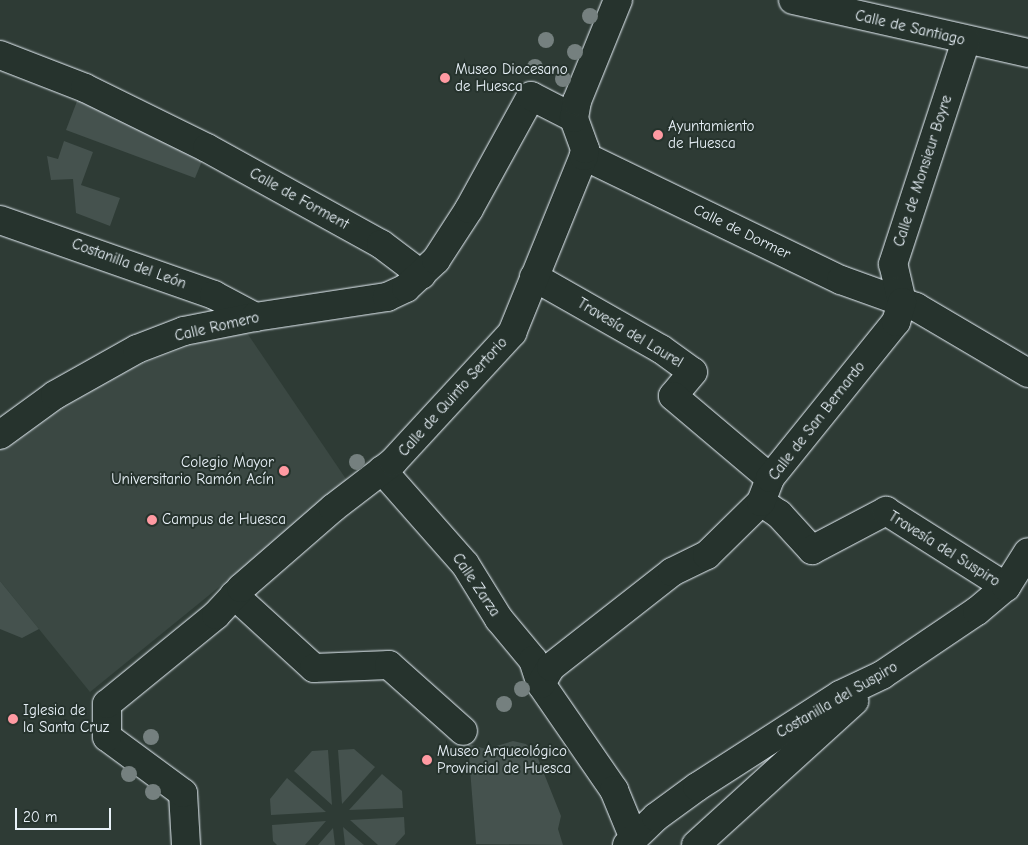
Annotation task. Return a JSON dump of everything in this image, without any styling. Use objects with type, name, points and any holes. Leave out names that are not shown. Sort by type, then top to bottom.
[{"type":"street","points":[[585,152],[574,118],[577,101],[618,0]]},
{"type":"street","name":"Calle de Santiago","points":[[794,0],[966,41],[1028,53]]},
{"type":"street","name":"Calle de Monsieur Boyre","points":[[902,302],[893,264],[966,41]]},
{"type":"street","name":"Calle de Forment","points":[[0,55],[85,88],[207,148],[381,244],[422,275]]},
{"type":"street","points":[[422,275],[436,260],[469,209],[531,96],[574,118]]},
{"type":"street","name":"Calle de Dormer","points":[[585,152],[841,280],[916,306],[1028,373]]},
{"type":"street","name":"Calle de Quinto Sertorio","points":[[186,845],[183,793],[107,737],[107,704],[216,616],[238,592],[333,508],[382,470],[443,411],[512,332],[585,152]]},
{"type":"street","name":"Costanilla del León","points":[[0,220],[214,295],[256,317]]},
{"type":"street","name":"Calle Romero","points":[[0,435],[55,394],[137,349],[184,332],[256,317],[387,297],[422,275]]},
{"type":"street","name":"Travesía del Laurel","points":[[534,277],[661,349],[693,372],[673,396],[765,490]]},
{"type":"street","name":"Calle de San Bernardo","points":[[540,684],[550,667],[672,572],[707,555],[765,490],[896,322],[902,302]]},
{"type":"street","name":"Calle Zarza","points":[[382,470],[465,564],[499,619],[533,660],[540,684],[614,790],[630,841]]},
{"type":"street","name":"Travesía del Suspiro","points":[[765,490],[779,514],[812,550],[886,511],[1006,587]]},
{"type":"street","name":"Costanilla del Suspiro","points":[[630,841],[735,761],[840,696],[882,675],[978,611],[1006,587],[1028,552]]},
{"type":"street","points":[[238,592],[314,668],[389,665],[463,731]]},
{"type":"street","points":[[696,845],[882,675]]},
{"type":"shaded area","points":[[79,96],[202,161],[195,178],[66,130]]},
{"type":"shaded area","points":[[64,141],[93,152],[81,185],[120,198],[110,226],[76,213],[73,179],[51,180],[47,156],[58,159]]},
{"type":"shaded area","name":"Campus de Huesca","points":[[245,330],[348,482],[90,692],[0,581],[0,445],[111,375],[206,340]]},
{"type":"shaded area","points":[[0,581],[39,629],[22,638],[0,629]]},
{"type":"shaded area","points":[[513,741],[526,744],[537,756],[561,816],[558,829],[563,845],[476,844],[468,744],[486,749]]},
{"type":"shaded area","points":[[354,749],[375,767],[342,804],[338,750]]},
{"type":"shaded area","points":[[328,750],[332,805],[294,771],[312,751]]},
{"type":"shaded area","points":[[382,774],[402,791],[403,808],[349,810]]},
{"type":"shaded area","points":[[287,778],[326,812],[271,815],[270,799]]},
{"type":"shaded area","points":[[404,817],[405,834],[395,845],[378,845],[350,820]]},
{"type":"shaded area","points":[[326,821],[305,845],[277,845],[273,841],[272,825]]},
{"type":"shaded area","points":[[343,827],[364,845],[345,845]]},
{"type":"shaded area","points":[[333,828],[335,845],[318,845]]},
{"type":"place","name":"Museo Diocesano de Huesca","points":[[445,78]]},
{"type":"place","name":"Ayuntamiento de Huesca","points":[[658,135]]},
{"type":"place","name":"Colegio Mayor Universitario Ramón Acín","points":[[284,471]]},
{"type":"place","name":"Campus de Huesca","points":[[152,520]]},
{"type":"place","name":"Iglesia de la Santa Cruz","points":[[13,719]]},
{"type":"place","name":"Museo Arqueológico Provincial de Huesca","points":[[427,760]]}]
